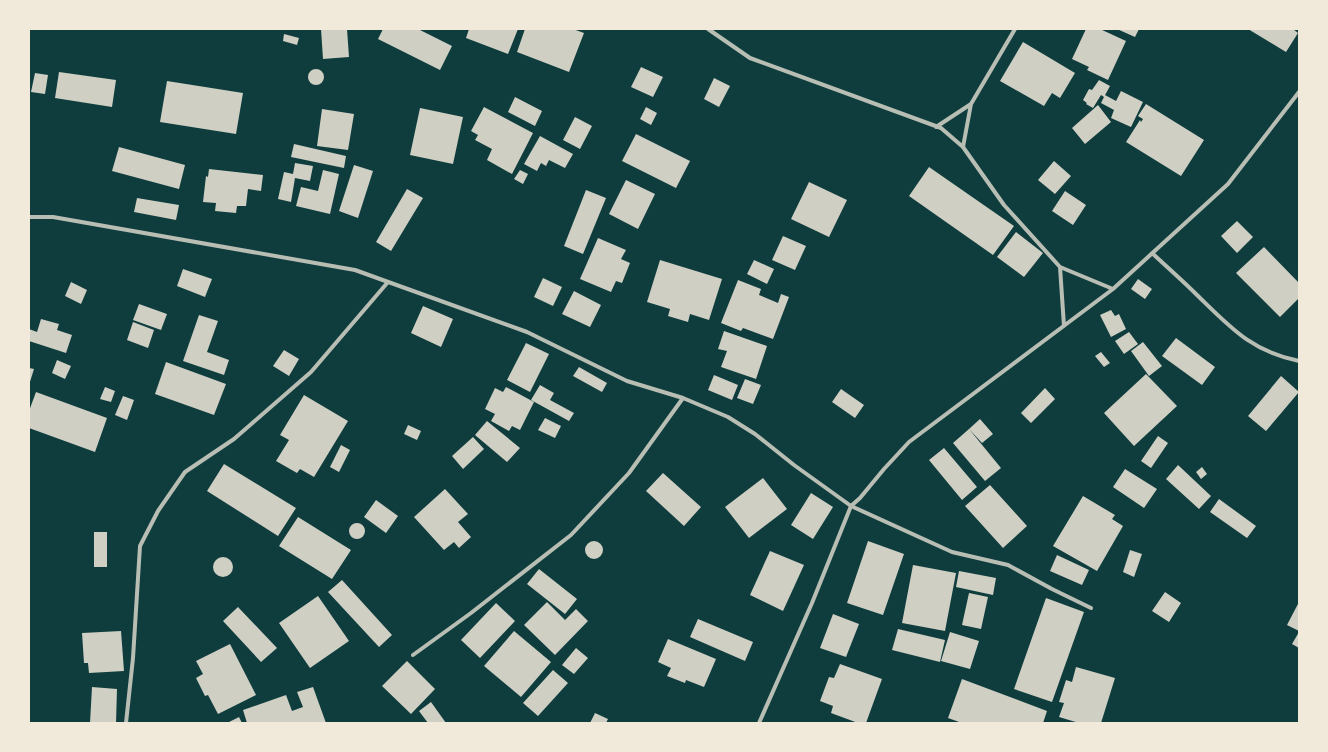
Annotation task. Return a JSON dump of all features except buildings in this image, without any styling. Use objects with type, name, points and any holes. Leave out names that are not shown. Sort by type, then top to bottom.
[{"type":"street","points":[[708,29],[750,58],[941,128],[963,147],[1004,205],[1060,267],[1113,289]]},
{"type":"street","points":[[963,147],[971,104],[1015,29]]},
{"type":"street","points":[[759,723],[812,604],[850,506],[860,498],[909,442],[1113,289],[1228,184],[1299,92]]},
{"type":"street","points":[[936,126],[971,104]]},
{"type":"street","points":[[29,217],[53,217],[355,270],[527,332],[627,381],[683,398],[728,417],[755,434],[850,506],[952,552],[1008,565],[1091,608]]},
{"type":"street","points":[[1152,253],[1234,331],[1266,351],[1287,358],[1299,360]]},
{"type":"street","points":[[1060,267],[1064,326]]},
{"type":"street","points":[[126,723],[133,658],[140,546],[158,511],[185,472],[234,439],[311,372],[388,282]]},
{"type":"street","points":[[414,655],[571,535],[629,473],[683,398]]}]
